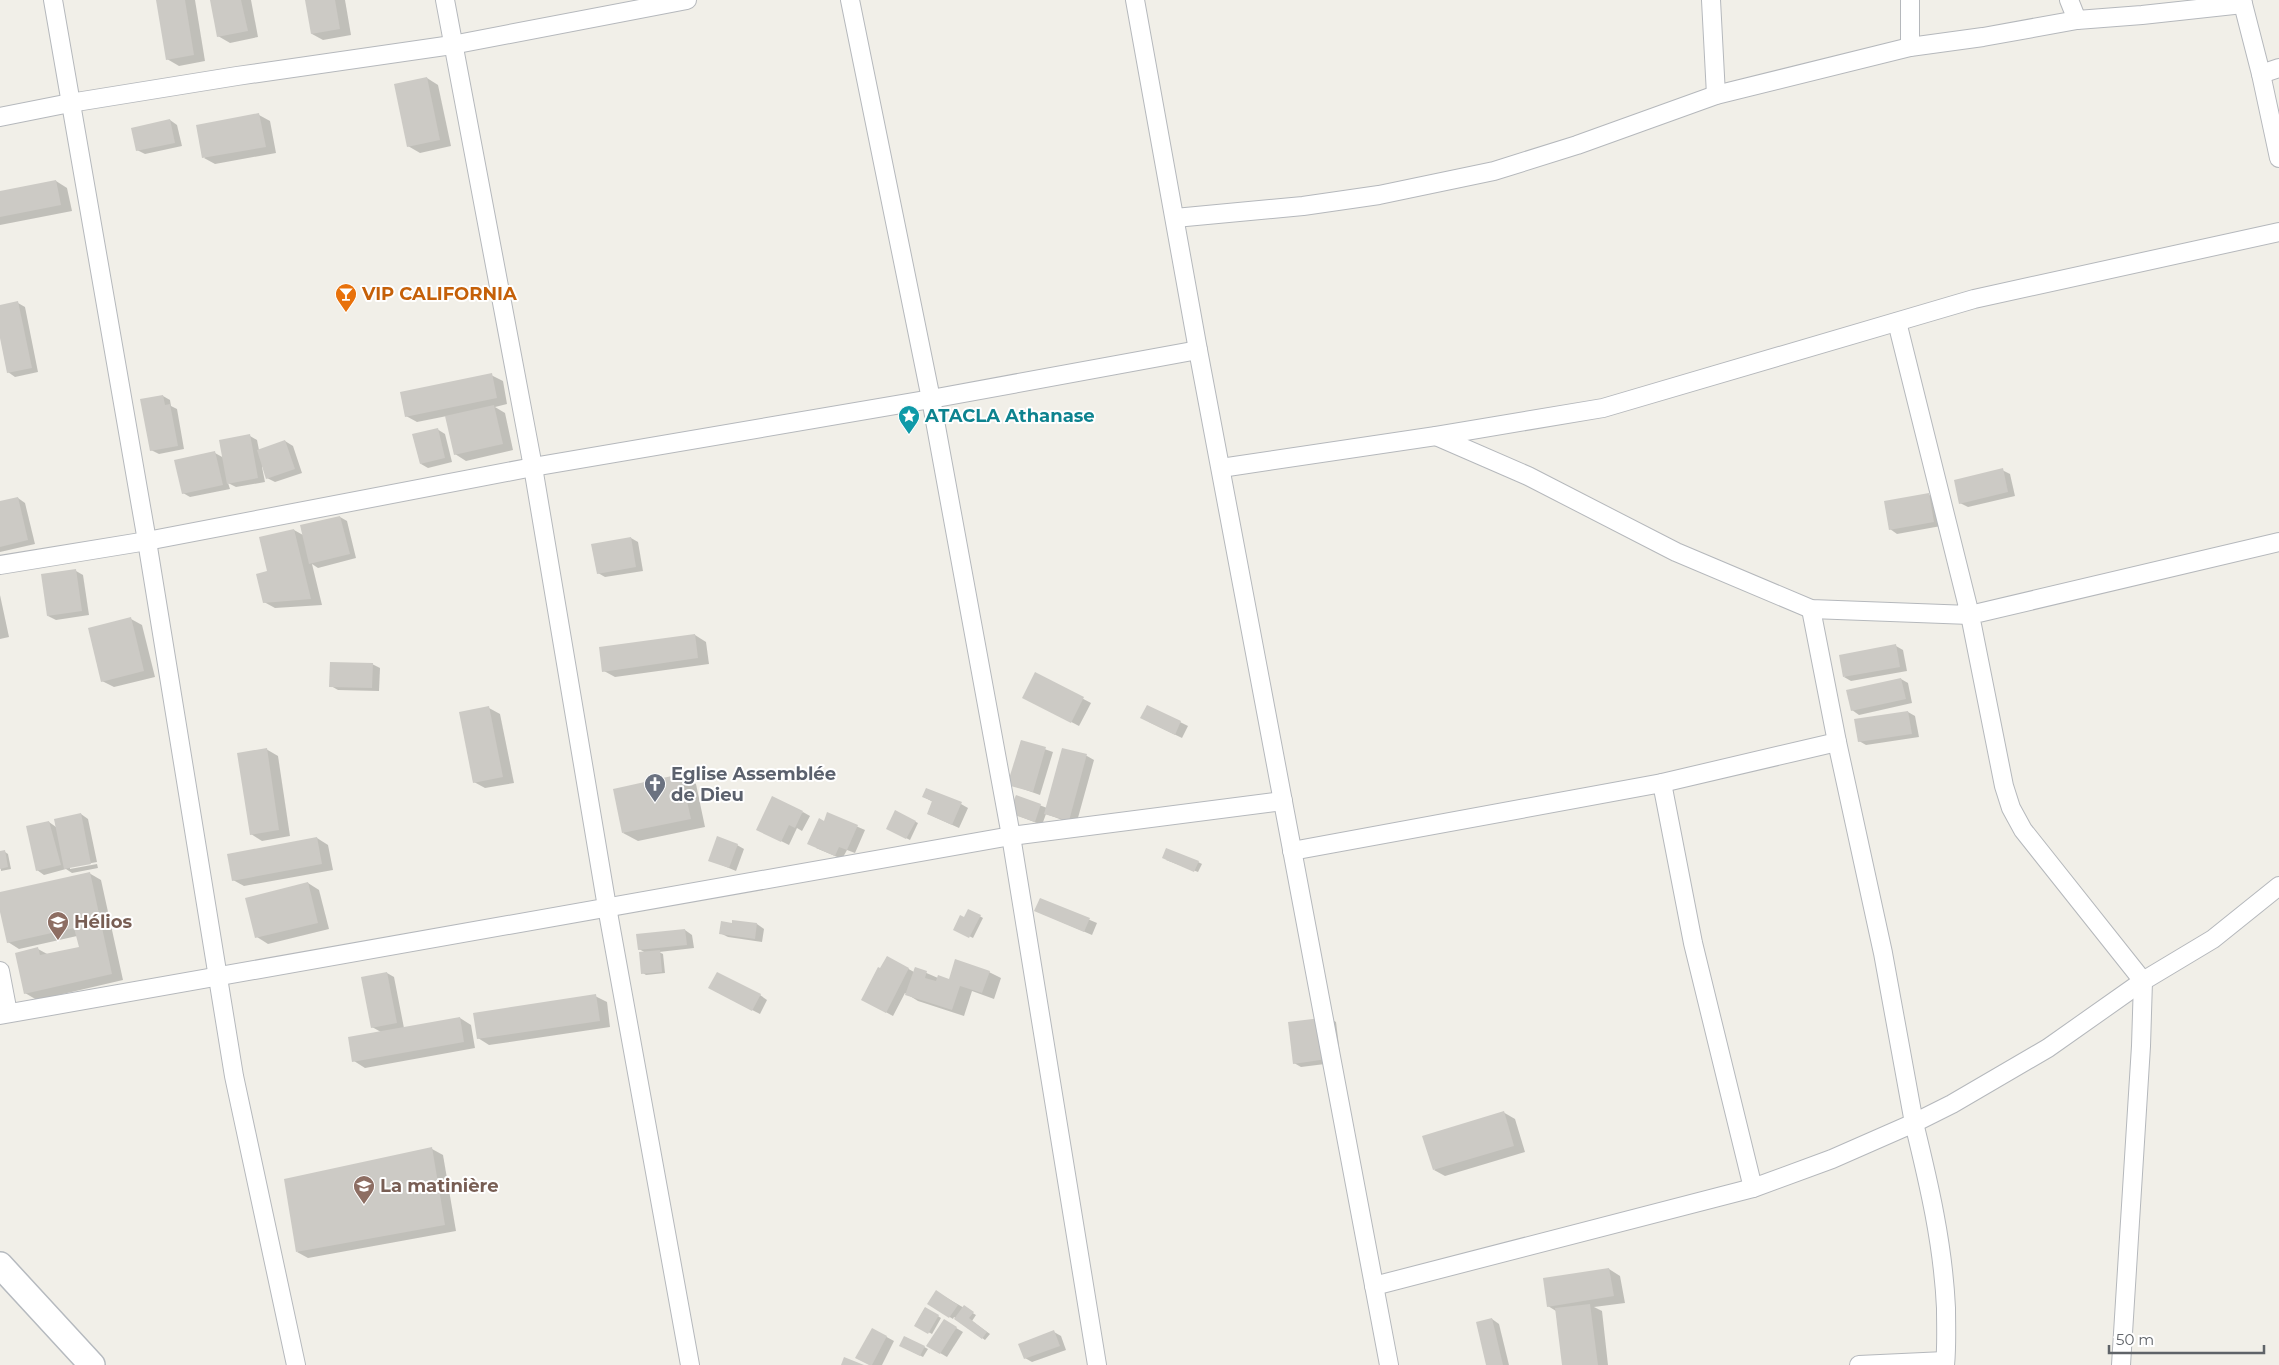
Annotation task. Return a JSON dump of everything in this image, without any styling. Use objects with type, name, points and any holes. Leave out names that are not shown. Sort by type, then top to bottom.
[{"type":"main road","points":[[0,1265],[92,1365]]},
{"type":"street","points":[[53,0],[147,541],[234,1076],[296,1365]]},
{"type":"street","points":[[445,0],[452,45],[534,467],[607,907],[690,1365]]},
{"type":"street","points":[[0,117],[70,103],[237,76],[452,45],[687,0]]},
{"type":"street","points":[[850,0],[931,399],[1011,836],[1097,1365]]},
{"type":"street","points":[[1135,0],[1198,350],[1389,1365]]},
{"type":"street","points":[[1711,0],[1716,95]]},
{"type":"street","points":[[1910,0],[1910,47]]},
{"type":"street","points":[[2069,0],[2076,20]]},
{"type":"street","points":[[1175,218],[1313,205],[1494,171],[1577,145],[1716,95],[1910,47],[1983,37],[2076,20],[2142,15],[2242,2],[2262,74],[2279,158]]},
{"type":"street","points":[[2262,74],[2279,68]]},
{"type":"street","points":[[1220,468],[1436,436],[1603,408],[1974,299],[2279,232]]},
{"type":"street","points":[[1897,322],[1970,615],[2004,786],[2011,808],[2023,830],[2143,981],[2141,1046],[2121,1365]]},
{"type":"street","points":[[0,565],[147,541],[534,467],[931,399],[1198,350]]},
{"type":"street","points":[[1436,436],[1528,476],[1676,552],[1811,609],[1970,615],[2279,542]]},
{"type":"street","points":[[1811,609],[1837,742],[1883,953],[1914,1123],[1932,1198],[1940,1243],[1945,1296],[1945,1363],[1859,1365]]},
{"type":"street","points":[[1292,851],[1662,783],[1837,742]]},
{"type":"street","points":[[1662,783],[1693,943],[1753,1188]]},
{"type":"street","points":[[0,971],[4,1014],[1011,836],[1283,801]]},
{"type":"street","points":[[1374,1286],[1753,1188],[1832,1159],[1914,1123],[1952,1104],[2048,1048],[2143,981],[2214,939],[2279,886]]},
{"type":"building","points":[[156,0],[185,0],[194,55],[166,60]]},
{"type":"building","points":[[210,0],[241,0],[248,31],[217,37]]},
{"type":"building","points":[[305,0],[335,0],[340,29],[311,34]]},
{"type":"building","points":[[427,77],[440,140],[407,147],[394,84]]},
{"type":"building","points":[[259,113],[266,147],[202,158],[196,125]]},
{"type":"building","points":[[170,119],[175,143],[136,151],[131,128]]},
{"type":"building","points":[[56,180],[61,205],[0,217],[0,191]]},
{"type":"building","points":[[18,301],[32,368],[7,373],[0,338],[0,305]]},
{"type":"building","points":[[492,373],[497,398],[405,417],[400,392]]},
{"type":"building","points":[[163,395],[165,405],[170,404],[178,446],[150,451],[140,399]]},
{"type":"building","points":[[494,405],[503,444],[454,455],[445,416]]},
{"type":"building","points":[[438,428],[445,458],[420,464],[412,434]]},
{"type":"building","points":[[250,434],[258,478],[227,484],[219,440]]},
{"type":"building","points":[[285,440],[295,469],[266,479],[257,450]]},
{"type":"building","points":[[215,451],[223,485],[182,494],[174,460]]},
{"type":"building","points":[[2003,468],[2008,492],[1959,504],[1954,480]]},
{"type":"building","points":[[1929,493],[1934,522],[1889,530],[1884,501]]},
{"type":"building","points":[[18,497],[28,540],[0,547],[0,501]]},
{"type":"building","points":[[340,516],[350,554],[309,564],[300,525]]},
{"type":"building","points":[[294,529],[311,599],[263,603],[256,574],[267,571],[259,537]]},
{"type":"building","points":[[631,537],[636,567],[597,574],[591,544]]},
{"type":"building","points":[[76,569],[82,611],[47,616],[41,574]]},
{"type":"building","points":[[131,617],[144,671],[101,682],[88,628]]},
{"type":"building","points":[[695,634],[698,658],[602,672],[599,647]]},
{"type":"building","points":[[1896,644],[1900,667],[1843,677],[1839,655]]},
{"type":"building","points":[[330,662],[373,663],[372,688],[329,687]]},
{"type":"building","points":[[1035,672],[1084,697],[1071,723],[1022,698]]},
{"type":"building","points":[[1901,678],[1906,699],[1851,711],[1846,690]]},
{"type":"building","points":[[1147,705],[1181,721],[1175,735],[1140,718]]},
{"type":"building","points":[[489,706],[503,777],[473,783],[459,712]]},
{"type":"building","points":[[1908,711],[1912,734],[1858,742],[1854,719]]},
{"type":"building","points":[[1021,740],[1046,747],[1033,792],[1007,785]]},
{"type":"building","points":[[267,748],[279,830],[250,835],[237,753]]},
{"type":"building","points":[[1062,748],[1087,754],[1069,821],[1044,814]]},
{"type":"building","points":[[681,774],[691,819],[622,833],[613,789]]},
{"type":"building","points":[[926,788],[962,802],[952,825],[927,814],[932,801],[922,797]]},
{"type":"building","points":[[1016,795],[1041,804],[1035,822],[1009,813]]},
{"type":"building","points":[[772,796],[803,811],[795,828],[789,825],[781,842],[756,830]]},
{"type":"building","points":[[895,810],[916,821],[906,839],[886,829]]},
{"type":"building","points":[[827,812],[858,825],[847,850],[839,847],[835,856],[807,844],[819,818],[824,821]]},
{"type":"building","points":[[81,813],[91,864],[64,869],[54,819]]},
{"type":"building","points":[[49,821],[61,865],[36,871],[26,826]]},
{"type":"building","points":[[717,836],[738,844],[729,868],[708,861]]},
{"type":"building","points":[[317,837],[322,864],[232,881],[227,854]]},
{"type":"building","points":[[1166,848],[1199,861],[1194,872],[1162,858]]},
{"type":"building","points":[[5,850],[8,867],[0,869],[0,851]]},
{"type":"building","name":"Hélios","points":[[90,872],[112,974],[24,994],[15,953],[38,947],[40,955],[79,947],[74,928],[7,943],[0,912],[0,892]]},
{"type":"building","points":[[308,882],[318,923],[255,938],[245,898]]},
{"type":"building","points":[[1040,898],[1090,918],[1084,932],[1034,911]]},
{"type":"building","points":[[968,909],[981,915],[969,938],[953,930],[960,915],[964,917]]},
{"type":"building","points":[[732,920],[757,923],[755,939],[719,934],[721,921],[732,923]]},
{"type":"building","points":[[685,929],[687,945],[638,950],[636,934]]},
{"type":"building","points":[[660,950],[662,972],[641,974],[639,952]]},
{"type":"building","points":[[887,956],[909,968],[886,1013],[861,1000],[878,967],[880,968]]},
{"type":"building","points":[[955,959],[990,971],[982,993],[960,986],[952,1010],[905,995],[915,967],[927,971],[925,978],[936,981],[938,975],[949,979]]},
{"type":"building","points":[[387,972],[397,1023],[371,1028],[361,977]]},
{"type":"building","points":[[717,972],[761,994],[752,1011],[708,988]]},
{"type":"building","points":[[596,994],[600,1021],[477,1039],[473,1013]]},
{"type":"building","points":[[460,1017],[464,1042],[352,1062],[348,1037]]},
{"type":"building","points":[[1329,1017],[1334,1058],[1293,1064],[1288,1022]]},
{"type":"building","points":[[1504,1111],[1514,1146],[1433,1170],[1422,1136]]},
{"type":"building","name":"La matinière","points":[[432,1147],[445,1225],[296,1252],[284,1179]]},
{"type":"building","points":[[1609,1268],[1614,1296],[1547,1307],[1543,1278]]},
{"type":"building","points":[[936,1290],[958,1305],[949,1318],[927,1304]]},
{"type":"building","points":[[1590,1304],[1598,1365],[1562,1365],[1555,1308]]},
{"type":"building","points":[[964,1305],[974,1312],[969,1318],[987,1332],[982,1339],[954,1319]]},
{"type":"building","points":[[925,1307],[939,1315],[928,1334],[914,1326]]},
{"type":"building","points":[[1492,1318],[1503,1365],[1486,1365],[1476,1322]]},
{"type":"building","points":[[944,1319],[957,1327],[940,1354],[926,1346]]},
{"type":"building","points":[[872,1328],[887,1336],[872,1365],[869,1365],[855,1358]]},
{"type":"building","points":[[1054,1330],[1060,1346],[1024,1359],[1018,1344]]},
{"type":"building","points":[[904,1336],[925,1346],[920,1356],[899,1346]]},
{"type":"building","points":[[844,1357],[864,1365],[841,1365]]},
{"type":"place","name":"VIP CALIFORNIA","points":[[346,313]]},
{"type":"place","name":"ATACLA Athanase","points":[[909,435]]},
{"type":"place","name":"Eglise Assemblée de Dieu","points":[[655,803]]},
{"type":"place","name":"Hélios","points":[[58,941]]},
{"type":"place","name":"La matinière","points":[[364,1205]]}]
